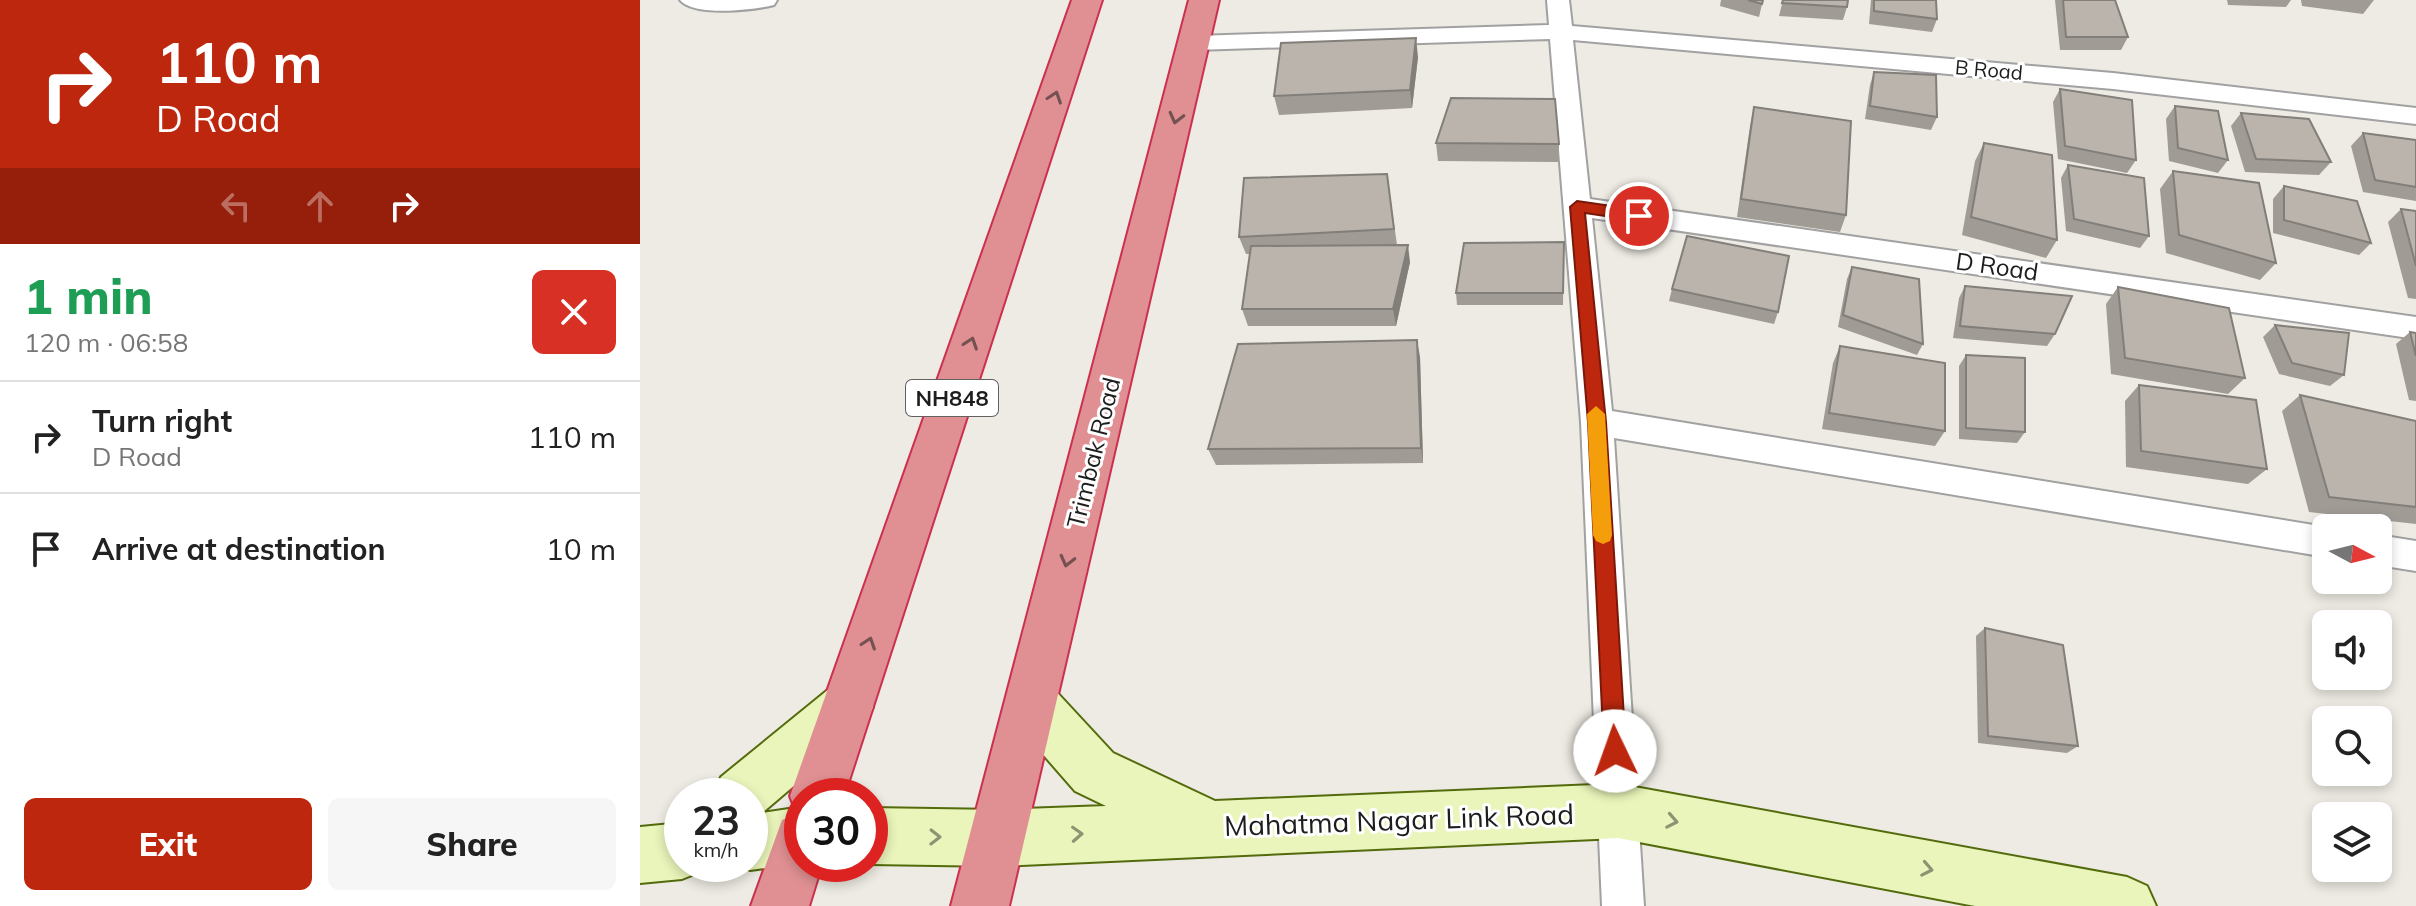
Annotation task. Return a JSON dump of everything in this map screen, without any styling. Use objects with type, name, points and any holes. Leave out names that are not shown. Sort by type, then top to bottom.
[{"type":"highway","name":"NH848","points":[[823,778],[1087,0]]},
{"type":"highway","name":"Trimbak Road","points":[[980,906],[1204,0]]},
{"type":"highway","points":[[780,906],[788,882]]},
{"type":"main road","points":[[1032,703],[1094,772],[1212,828]]},
{"type":"main road","points":[[762,778],[847,707]]},
{"type":"main road","name":"Mahatma Nagar Link Road","points":[[888,836],[999,838],[1618,811],[2127,906]]},
{"type":"street","points":[[691,0],[739,5],[766,0]]},
{"type":"street","points":[[1558,0],[1597,422],[1623,906]]},
{"type":"street","name":"B Road","points":[[1195,43],[1561,32],[2113,81],[2416,116]]},
{"type":"street","name":"D Road","points":[[1577,207],[2416,328]]},
{"type":"street","points":[[1597,422],[2312,540]]},
{"type":"street","points":[[2392,552],[2416,556]]},
{"type":"building","points":[[1783,0],[1848,0],[1847,7],[1782,3]]},
{"type":"building","points":[[1874,0],[1936,0],[1937,19],[1874,11]]},
{"type":"building","points":[[2063,0],[2115,0],[2128,37],[2066,37]]},
{"type":"building","points":[[1416,38],[1410,90],[1274,96],[1281,43]]},
{"type":"building","points":[[1874,72],[1936,75],[1937,117],[1870,106]]},
{"type":"building","points":[[2060,89],[2132,100],[2136,160],[2065,146]]},
{"type":"building","points":[[1451,98],[1555,99],[1559,144],[1436,143]]},
{"type":"building","points":[[2175,106],[2218,111],[2228,160],[2178,148]]},
{"type":"building","points":[[1754,107],[1851,121],[1846,215],[1741,199]]},
{"type":"building","points":[[2241,113],[2309,119],[2331,162],[2256,159]]},
{"type":"building","points":[[2363,133],[2416,140],[2416,187],[2375,180]]},
{"type":"building","points":[[1984,143],[2052,155],[2057,240],[1971,217]]},
{"type":"building","points":[[2068,165],[2144,178],[2149,236],[2074,219]]},
{"type":"building","points":[[2173,171],[2259,183],[2276,263],[2179,235]]},
{"type":"building","points":[[1387,174],[1394,229],[1239,237],[1244,178]]},
{"type":"building","points":[[2284,186],[2357,201],[2371,243],[2284,220]]},
{"type":"building","points":[[2401,209],[2416,211],[2416,266]]},
{"type":"building","points":[[1687,236],[1789,256],[1778,312],[1672,289]]},
{"type":"building","points":[[1564,242],[1563,293],[1456,293],[1464,243]]},
{"type":"building","points":[[1408,245],[1393,309],[1242,309],[1251,246]]},
{"type":"building","points":[[1852,267],[1919,279],[1923,344],[1843,315]]},
{"type":"building","points":[[1965,286],[2072,296],[2055,334],[1960,326]]},
{"type":"building","points":[[2118,287],[2229,308],[2245,378],[2125,358]]},
{"type":"building","points":[[2275,325],[2349,333],[2344,375],[2292,363]]},
{"type":"building","points":[[2410,332],[2416,333],[2416,356]]},
{"type":"building","points":[[1417,340],[1421,448],[1208,449],[1238,344]]},
{"type":"building","points":[[1840,346],[1945,363],[1945,431],[1829,413]]},
{"type":"building","points":[[1966,355],[2025,358],[2025,432],[1966,428]]},
{"type":"building","points":[[2139,385],[2256,400],[2267,469],[2141,451]]},
{"type":"building","points":[[2300,395],[2416,421],[2416,507],[2329,497]]},
{"type":"building","points":[[1985,628],[2063,645],[2078,746],[1988,736]]},
{"type":"slow traffic","points":[[1596,414],[1603,535]]},
{"type":"route","points":[[1615,751],[1597,422],[1577,207],[1639,216]]}]
